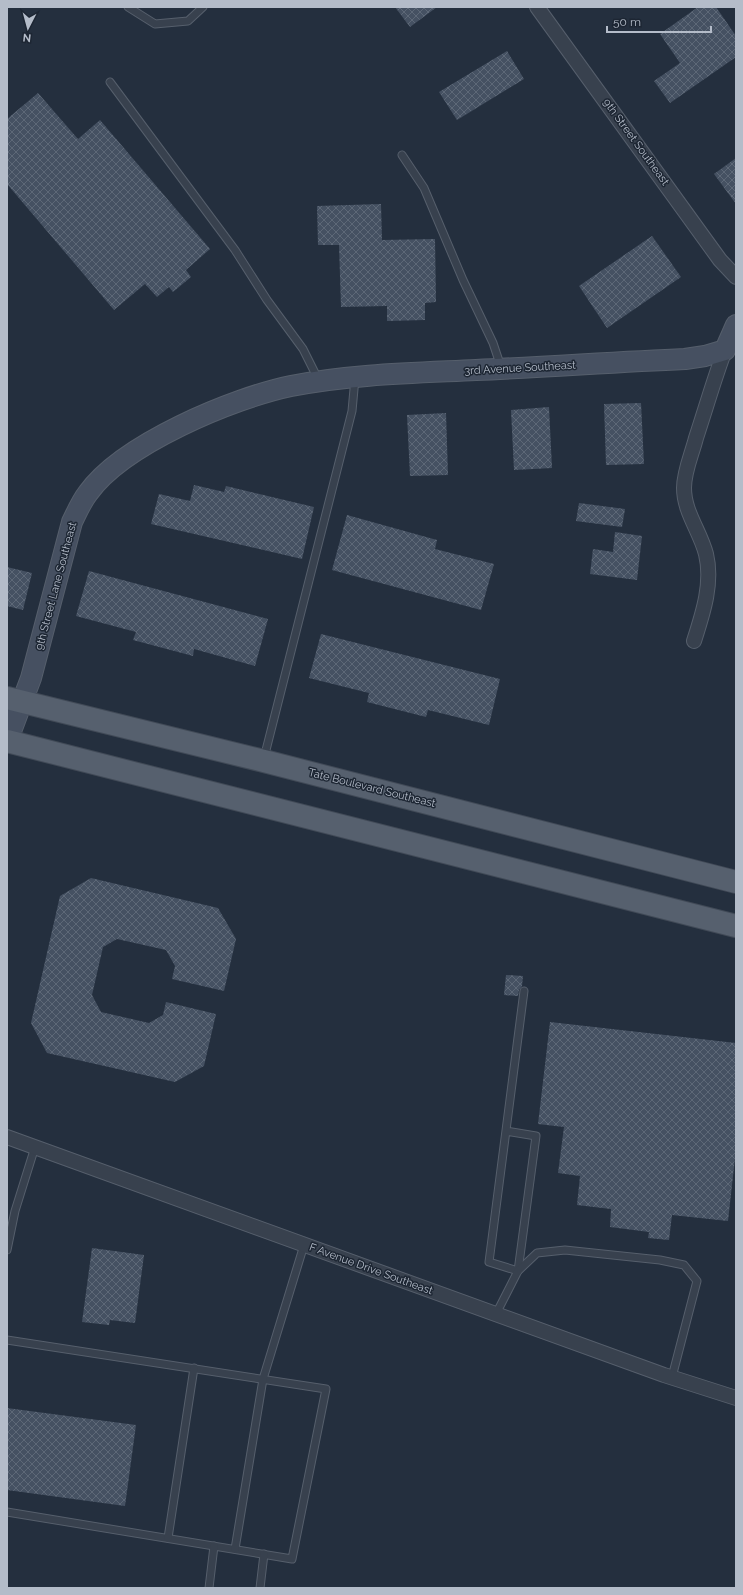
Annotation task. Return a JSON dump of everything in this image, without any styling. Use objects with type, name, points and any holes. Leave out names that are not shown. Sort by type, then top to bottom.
[{"type":"main road","name":"Tate Boulevard Southeast","points":[[15,700],[264,761],[736,882]]},
{"type":"main road","points":[[7,741],[736,926]]},
{"type":"street","name":"9th Street Southeast","points":[[537,7],[720,260],[736,277]]},
{"type":"street","points":[[694,641],[704,610],[708,585],[708,567],[706,553],[685,500],[684,477],[710,389],[736,325]]},
{"type":"street","name":"3rd Avenue Southeast","points":[[317,382],[355,377],[685,359],[705,356],[725,350]]},
{"type":"street","name":"9th Street Lane Southeast","points":[[7,741],[15,700],[43,639],[72,522],[88,492],[118,463],[138,449],[179,428],[247,399],[289,387],[317,382]]},
{"type":"street","name":"F Avenue Drive Southeast","points":[[7,1137],[496,1314],[672,1377],[736,1398]]},
{"type":"lane","points":[[128,7],[155,24],[188,21],[203,7]]},
{"type":"lane","points":[[110,82],[236,250],[267,300],[303,349],[317,382]]},
{"type":"lane","points":[[402,155],[424,188],[463,280],[493,343],[502,369]]},
{"type":"lane","points":[[264,761],[351,418],[355,377]]},
{"type":"lane","points":[[518,1271],[489,1262],[524,991]]},
{"type":"lane","points":[[506,1131],[536,1136],[518,1271]]},
{"type":"lane","points":[[7,1250],[15,1211],[35,1147]]},
{"type":"lane","points":[[235,1549],[262,1379],[304,1245]]},
{"type":"lane","points":[[496,1314],[518,1271],[537,1253],[565,1250],[660,1260],[684,1265],[697,1281],[672,1377]]},
{"type":"lane","points":[[7,1340],[326,1388],[292,1559],[7,1512]]},
{"type":"lane","points":[[168,1538],[194,1368]]},
{"type":"lane","points":[[209,1588],[214,1546]]},
{"type":"lane","points":[[260,1588],[264,1554]]},
{"type":"building","points":[[395,7],[437,7],[410,27]]},
{"type":"building","points":[[698,7],[716,7],[736,36],[736,57],[670,103],[654,81],[680,63],[660,34]]},
{"type":"building","points":[[507,51],[524,79],[457,120],[439,92]]},
{"type":"building","points":[[38,93],[78,139],[100,120],[210,249],[186,270],[191,277],[173,292],[169,287],[157,297],[145,284],[114,310],[7,184],[7,119]]},
{"type":"building","points":[[736,158],[736,204],[714,174]]},
{"type":"building","points":[[381,204],[382,240],[435,239],[436,302],[425,303],[425,320],[387,321],[387,306],[341,307],[339,245],[318,245],[317,206]]},
{"type":"building","points":[[652,236],[681,277],[607,328],[579,286]]},
{"type":"building","points":[[641,403],[644,464],[606,465],[604,404]]},
{"type":"building","points":[[549,407],[552,468],[514,470],[511,410]]},
{"type":"building","points":[[446,413],[448,475],[410,476],[407,415]]},
{"type":"building","points":[[194,485],[224,492],[226,486],[314,507],[302,559],[151,524],[159,494],[190,501]]},
{"type":"building","points":[[579,503],[625,509],[622,527],[576,521]]},
{"type":"building","points":[[347,515],[437,540],[435,549],[494,564],[481,610],[332,570]]},
{"type":"building","points":[[615,532],[642,536],[637,580],[590,574],[593,549],[613,552]]},
{"type":"building","points":[[7,567],[32,573],[23,610],[7,606]]},
{"type":"building","points":[[89,571],[268,619],[255,666],[194,649],[193,656],[133,640],[136,632],[76,616]]},
{"type":"building","points":[[321,634],[500,679],[489,725],[428,710],[426,717],[367,702],[369,693],[309,678]]},
{"type":"building","points":[[91,878],[218,908],[236,939],[224,991],[172,979],[175,966],[166,950],[117,939],[103,947],[92,995],[101,1012],[149,1023],[163,1015],[166,1002],[216,1014],[204,1066],[175,1082],[47,1053],[31,1023],[60,896]]},
{"type":"building","points":[[506,975],[523,976],[522,986],[519,990],[518,996],[504,995]]},
{"type":"building","points":[[550,1022],[736,1043],[736,1149],[728,1221],[672,1215],[669,1240],[648,1238],[649,1232],[610,1227],[611,1209],[577,1205],[580,1176],[558,1173],[564,1127],[538,1124]]},
{"type":"building","points":[[92,1248],[144,1255],[135,1323],[110,1320],[109,1325],[82,1322]]},
{"type":"building","points":[[7,1408],[136,1425],[125,1506],[7,1490]]}]
